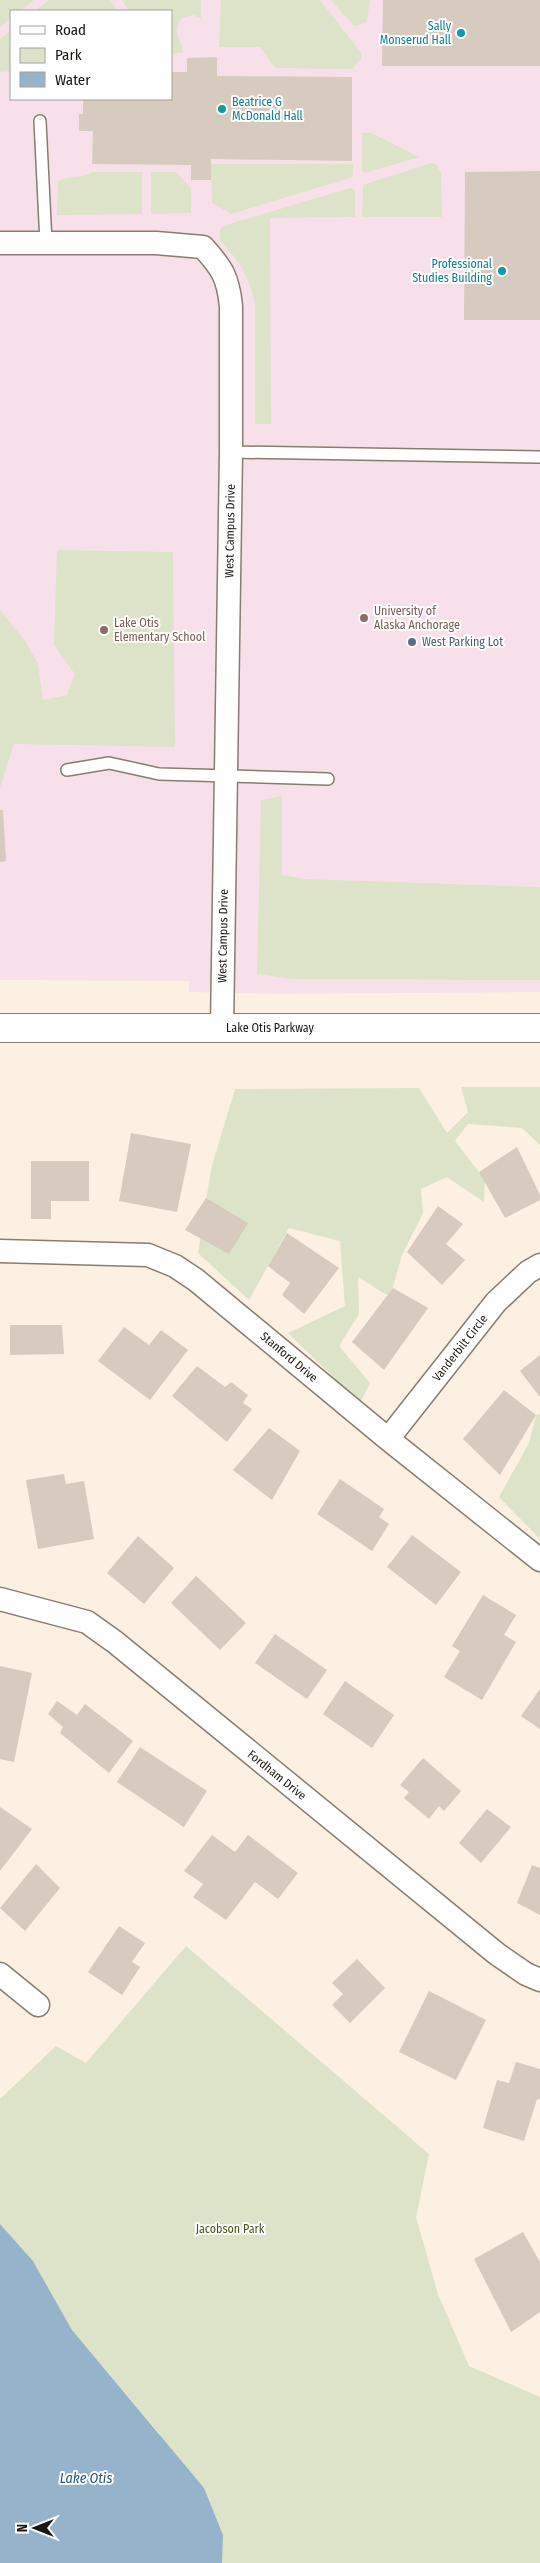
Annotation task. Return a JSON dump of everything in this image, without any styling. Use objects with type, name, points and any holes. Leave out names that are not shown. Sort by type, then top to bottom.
[{"type":"main road","name":"Lake Otis Parkway","points":[[0,1028],[540,1028]]},
{"type":"street","name":"West Campus Drive","points":[[0,243],[186,244],[203,247],[220,266],[229,283],[231,306],[231,452],[222,1028]]},
{"type":"street","name":"Stanford Drive","points":[[0,1251],[148,1255],[175,1266],[196,1280],[388,1439],[540,1560]]},
{"type":"street","name":"Vanderbilt Circle","points":[[388,1439],[496,1302],[528,1272],[540,1265]]},
{"type":"street","name":"Fordham Drive","points":[[0,1599],[86,1622],[115,1642],[497,1954],[526,1974],[540,1980]]},
{"type":"street","points":[[0,1974],[38,2005]]},
{"type":"lane","points":[[40,121],[46,243]]},
{"type":"lane","points":[[231,452],[540,457]]},
{"type":"lane","points":[[67,770],[110,763],[158,774],[328,779]]},
{"type":"shaded area","name":"University of Alaska Anchorage","points":[[0,0],[540,0],[540,992],[278,994],[189,992],[189,981],[0,980]]},
{"type":"green space","points":[[0,0],[34,0],[21,10],[10,10],[10,19],[0,27]]},
{"type":"green space","points":[[49,0],[110,0],[117,10],[36,10]]},
{"type":"green space","points":[[122,0],[201,0],[201,18],[193,15],[182,18],[177,27],[183,53],[172,53],[172,10],[128,10]]},
{"type":"green space","points":[[221,0],[320,0],[361,53],[361,59],[352,69],[275,68],[260,47],[219,47]]},
{"type":"green space","points":[[331,0],[370,0],[367,21],[354,26]]},
{"type":"green space","points":[[10,31],[10,71],[0,72],[0,39]]},
{"type":"green space","points":[[362,133],[371,133],[419,157],[365,173],[362,171]]},
{"type":"green space","points":[[431,163],[436,164],[441,173],[442,217],[362,217],[363,185]]},
{"type":"green space","points":[[211,164],[353,164],[353,177],[231,214],[212,203]]},
{"type":"green space","points":[[92,172],[142,172],[142,214],[57,215],[58,182],[66,178],[84,176]]},
{"type":"green space","points":[[151,172],[176,172],[191,188],[191,213],[151,214]]},
{"type":"green space","points":[[350,188],[355,190],[355,217],[270,218],[271,424],[255,424],[255,305],[247,277],[233,255],[220,241],[220,229],[226,225]]},
{"type":"green space","points":[[57,550],[173,552],[175,747],[14,744],[0,788],[0,610],[26,642],[38,664],[43,700],[67,695],[75,674],[54,645]]},
{"type":"green space","points":[[282,796],[282,875],[305,879],[540,887],[540,980],[292,979],[257,974],[261,800]]},
{"type":"green space","points":[[461,1087],[540,1087],[540,1145],[522,1128],[468,1124],[455,1141],[485,1180],[484,1202],[447,1177],[421,1189],[423,1213],[402,1255],[390,1297],[358,1277],[359,1314],[339,1346],[370,1383],[360,1403],[288,1333],[345,1306],[340,1241],[289,1228],[249,1300],[198,1253],[211,1169],[235,1089],[419,1088],[447,1133],[468,1112]]},
{"type":"green space","points":[[540,1414],[539,1538],[499,1497],[529,1443],[536,1415]]},
{"type":"green space","name":"Jacobson Park","points":[[186,1946],[429,2154],[416,2217],[438,2294],[469,2366],[540,2397],[540,2563],[222,2563],[222,2552],[159,2433],[72,2330],[33,2261],[0,2224],[0,2099],[56,2046],[86,2063]]},
{"type":"water","name":"Lake Otis","points":[[0,2224],[33,2261],[72,2330],[204,2488],[223,2535],[222,2563],[0,2563]]},
{"type":"building","name":"Sally Monserud Hall","points":[[383,0],[540,0],[540,66],[382,66]]},
{"type":"building","name":"Beatrice G McDonald Hall","points":[[217,57],[217,76],[352,77],[352,161],[211,159],[211,180],[191,180],[191,165],[92,164],[93,131],[79,131],[79,114],[83,114],[83,100],[172,100],[172,72],[187,72],[187,58]]},
{"type":"building","name":"Professional Studies Building","points":[[540,171],[540,320],[464,320],[465,172]]},
{"type":"building","points":[[0,810],[3,810],[6,861],[0,862]]},
{"type":"building","points":[[131,1133],[191,1144],[177,1212],[119,1201]]},
{"type":"building","points":[[517,1147],[540,1195],[540,1200],[505,1218],[479,1172]]},
{"type":"building","points":[[31,1161],[89,1161],[89,1201],[51,1201],[51,1219],[31,1219]]},
{"type":"building","points":[[206,1198],[248,1223],[229,1254],[185,1230]]},
{"type":"building","points":[[438,1206],[463,1224],[446,1244],[465,1260],[442,1285],[407,1252]]},
{"type":"building","points":[[287,1233],[339,1268],[304,1314],[282,1295],[290,1283],[268,1266]]},
{"type":"building","points":[[393,1288],[428,1308],[384,1370],[352,1342]]},
{"type":"building","points":[[10,1325],[62,1325],[64,1354],[10,1355]]},
{"type":"building","points":[[124,1327],[149,1345],[161,1330],[188,1350],[150,1400],[98,1361]]},
{"type":"building","points":[[540,1355],[540,1397],[520,1371]]},
{"type":"building","points":[[197,1366],[225,1387],[231,1382],[248,1395],[243,1403],[252,1409],[227,1442],[172,1396]]},
{"type":"building","points":[[504,1390],[536,1415],[500,1475],[463,1439]]},
{"type":"building","points":[[269,1428],[300,1451],[272,1500],[233,1470]]},
{"type":"building","points":[[64,1474],[66,1484],[84,1481],[94,1539],[38,1549],[26,1480]]},
{"type":"building","points":[[340,1479],[384,1509],[379,1517],[389,1524],[372,1551],[317,1514]]},
{"type":"building","points":[[412,1535],[461,1572],[436,1605],[387,1567]]},
{"type":"building","points":[[138,1536],[174,1568],[144,1604],[107,1573]]},
{"type":"building","points":[[196,1576],[246,1623],[220,1650],[171,1603]]},
{"type":"building","points":[[483,1595],[516,1615],[504,1635],[516,1642],[482,1700],[444,1677],[460,1651],[452,1646]]},
{"type":"building","points":[[275,1634],[327,1670],[307,1699],[255,1663]]},
{"type":"building","points":[[0,1666],[32,1673],[14,1762],[0,1759]]},
{"type":"building","points":[[345,1681],[394,1715],[372,1748],[323,1714]]},
{"type":"building","points":[[540,1689],[540,1729],[521,1716]]},
{"type":"building","points":[[57,1701],[77,1715],[85,1704],[133,1741],[109,1773],[60,1733],[63,1727],[48,1714]]},
{"type":"building","points":[[140,1747],[207,1791],[184,1827],[117,1782]]},
{"type":"building","points":[[423,1758],[461,1791],[444,1811],[439,1806],[429,1819],[404,1798],[409,1792],[400,1785]]},
{"type":"building","points":[[0,1807],[32,1829],[0,1871]]},
{"type":"building","points":[[487,1809],[511,1827],[481,1863],[459,1843]]},
{"type":"building","points":[[212,1835],[235,1852],[248,1835],[298,1873],[278,1899],[255,1882],[226,1920],[193,1897],[203,1884],[184,1871]]},
{"type":"building","points":[[36,1864],[60,1888],[25,1931],[0,1908]]},
{"type":"building","points":[[532,1865],[540,1868],[540,1915],[517,1903]]},
{"type":"building","points":[[119,1926],[145,1943],[132,1962],[140,1967],[122,1995],[88,1972]]},
{"type":"building","points":[[357,1959],[385,1988],[350,2023],[332,2005],[343,1994],[332,1983]]},
{"type":"building","points":[[429,1991],[486,2020],[456,2080],[399,2052]]},
{"type":"building","points":[[516,2062],[540,2069],[540,2100],[537,2099],[524,2141],[483,2128],[497,2080],[509,2083]]},
{"type":"building","points":[[523,2232],[540,2262],[540,2312],[511,2332],[474,2259]]},
{"type":"place","name":"Sally Monserud Hall","points":[[461,33]]},
{"type":"place","name":"Beatrice G McDonald Hall","points":[[222,109]]},
{"type":"place","name":"Professional Studies Building","points":[[502,271]]},
{"type":"place","name":"University of Alaska Anchorage","points":[[364,618]]},
{"type":"place","name":"Lake Otis Elementary School","points":[[104,630]]},
{"type":"place","name":"West Parking Lot","points":[[412,642]]}]
